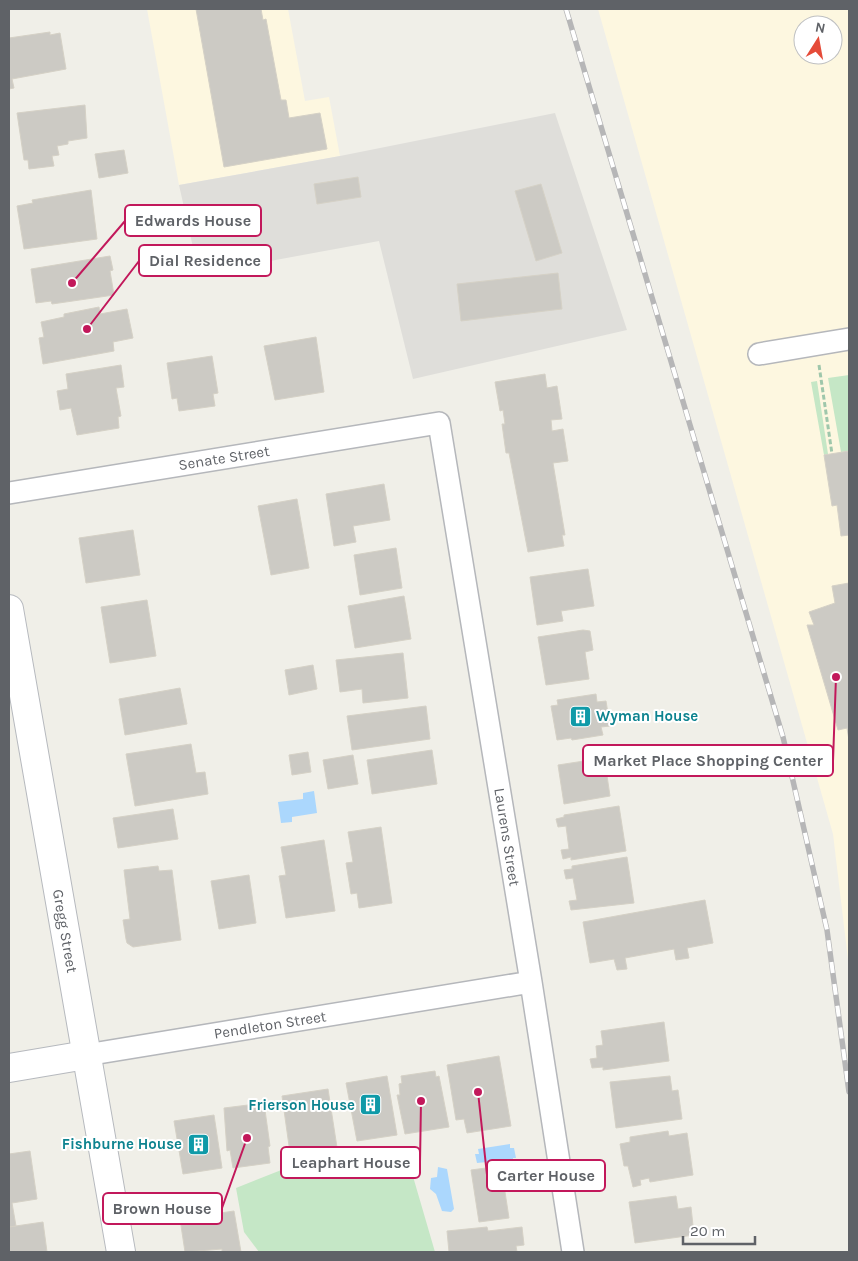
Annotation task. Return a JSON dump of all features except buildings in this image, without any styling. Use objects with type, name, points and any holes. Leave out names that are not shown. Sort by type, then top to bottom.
[{"type":"street","points":[[759,354],[849,339]]},
{"type":"street","name":"Senate Street","points":[[9,493],[439,423]]},
{"type":"street","name":"Laurens Street","points":[[439,423],[531,982],[573,1252]]},
{"type":"street","name":"Gregg Street","points":[[9,610],[120,1252]]},
{"type":"street","name":"Pendleton Street","points":[[9,1068],[531,982]]},
{"type":"path","points":[[823,392],[832,454]]},
{"type":"shaded area","points":[[147,9],[288,9],[305,101],[329,97],[340,156],[179,185]]},
{"type":"shaded area","points":[[598,9],[849,9],[849,968],[833,834]]},
{"type":"shaded area","points":[[555,113],[627,330],[413,379],[379,241],[199,274],[179,185],[340,156]]},
{"type":"green space","points":[[849,375],[849,451],[841,452],[828,378]]},
{"type":"green space","points":[[817,381],[828,454],[824,455],[811,382]]},
{"type":"green space","points":[[405,1149],[435,1252],[259,1252],[244,1232],[236,1188],[294,1165],[357,1160]]},
{"type":"water","points":[[314,791],[317,813],[292,817],[292,822],[281,823],[278,802],[303,799],[303,793]]},
{"type":"water","points":[[510,1144],[510,1148],[514,1148],[516,1158],[513,1158],[513,1162],[488,1165],[487,1162],[477,1163],[475,1154],[479,1154],[478,1149]]},
{"type":"water","points":[[438,1167],[447,1169],[454,1209],[451,1212],[442,1211],[436,1194],[430,1189],[431,1178],[437,1177]]},
{"type":"railway","points":[[566,9],[783,737],[827,930],[849,1092]]},
{"type":"place","name":"Edwards House","points":[[72,283]]},
{"type":"place","name":"Dial Residence","points":[[87,329]]},
{"type":"place","name":"Market Place Shopping Center","points":[[836,677]]},
{"type":"place","name":"Wyman House","points":[[580,716]]},
{"type":"place","name":"Carter House","points":[[478,1092]]},
{"type":"place","name":"Leaphart House","points":[[421,1101]]},
{"type":"place","name":"Frierson House","points":[[371,1105]]},
{"type":"place","name":"Brown House","points":[[247,1138]]},
{"type":"place","name":"Fishburne House","points":[[198,1144]]}]
